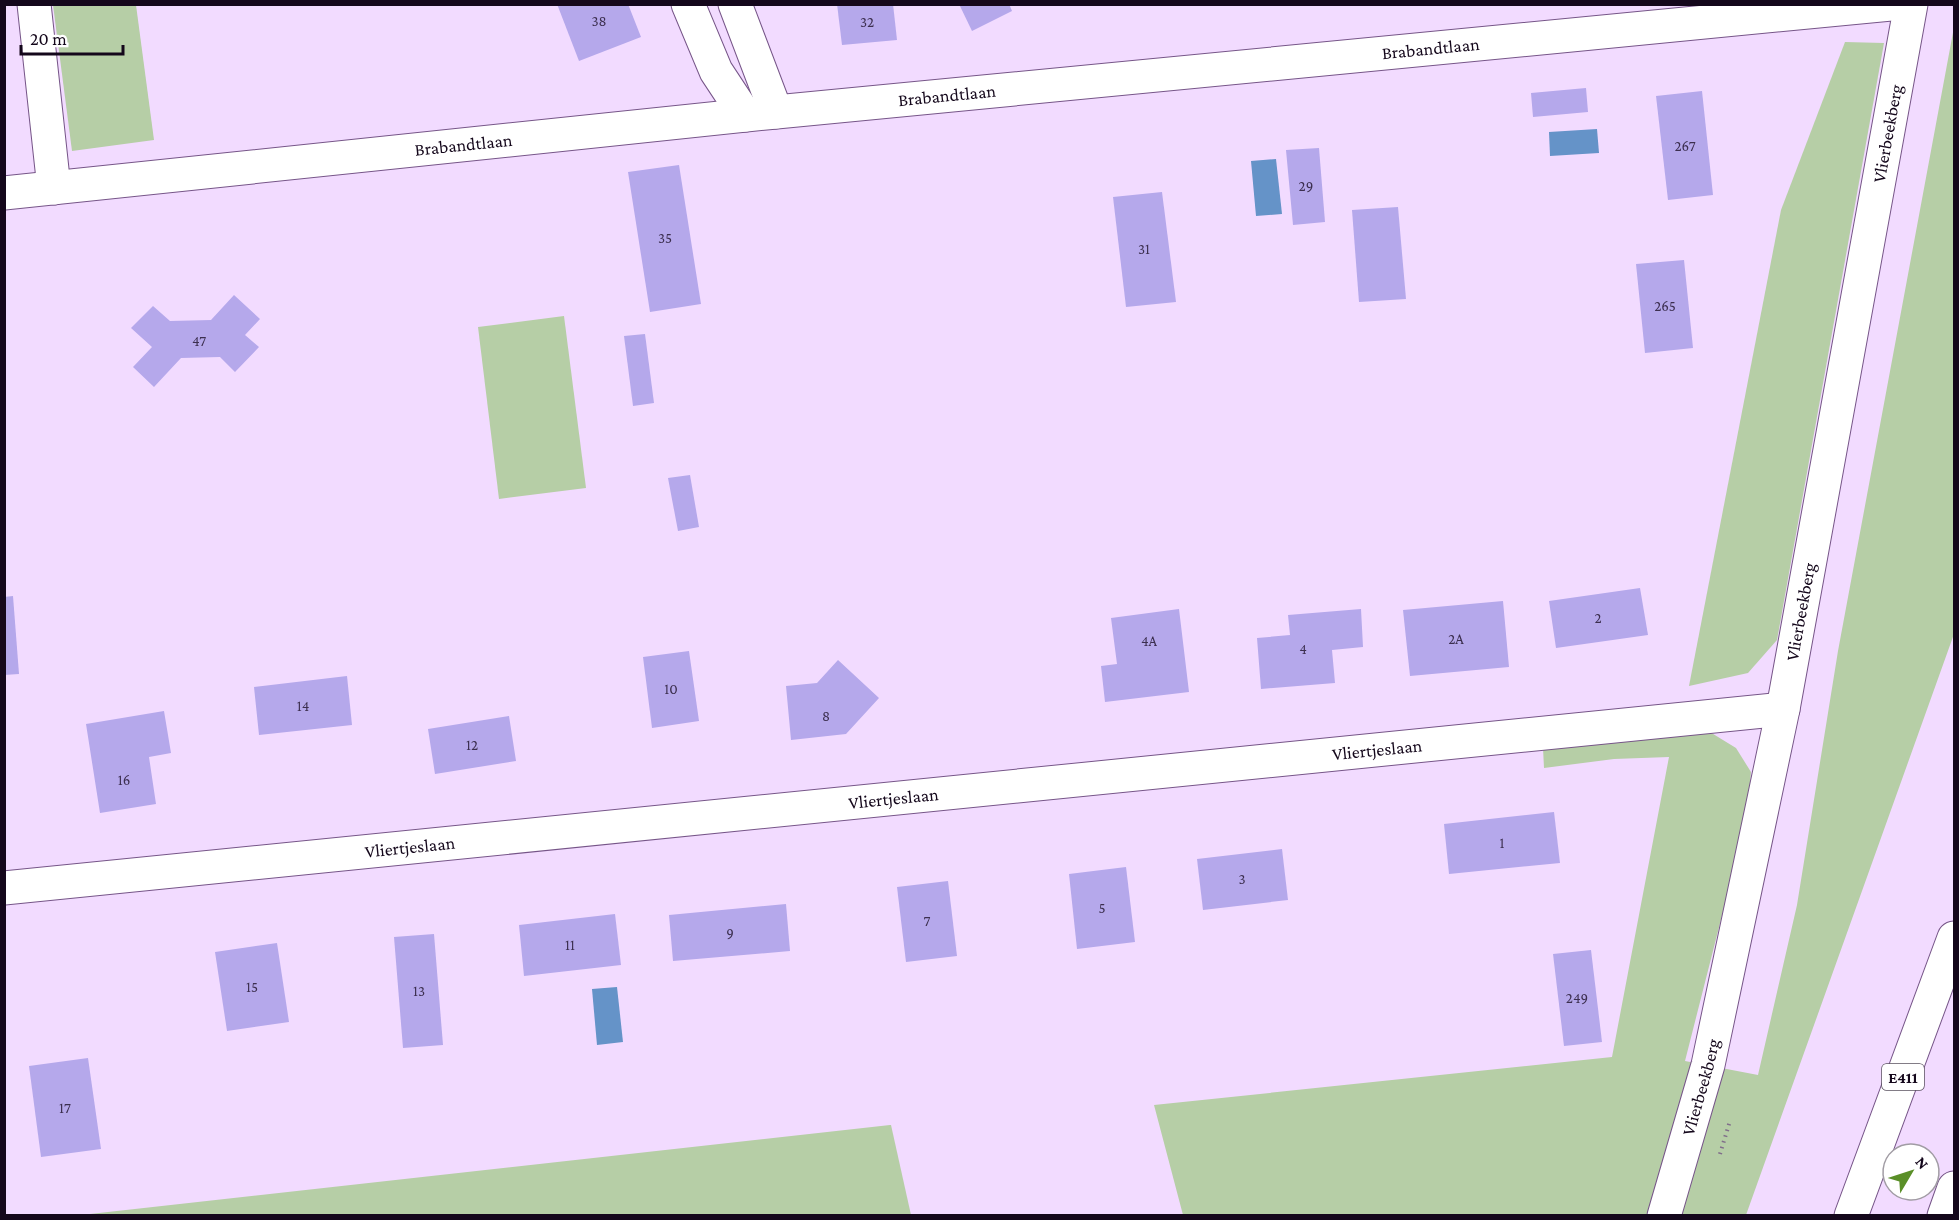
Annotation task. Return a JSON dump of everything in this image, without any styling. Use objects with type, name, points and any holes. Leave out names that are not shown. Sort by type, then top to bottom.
[{"type":"main road","points":[[34,4],[54,188]]},
{"type":"main road","points":[[688,4],[716,71],[761,114]]},
{"type":"main road","points":[[735,4],[761,114]]},
{"type":"main road","name":"Brabandtlaan","points":[[4,193],[761,114],[1891,4]]},
{"type":"main road","name":"Vlierbeekberg","points":[[1664,1215],[1708,1065],[1783,709],[1911,4]]},
{"type":"main road","name":"Vliertjeslaan","points":[[4,888],[1783,709]]},
{"type":"main road","name":"E411","points":[[1851,1215],[1954,938]]},
{"type":"main road","points":[[1944,1215],[1954,1188]]},
{"type":"green space","points":[[53,5],[136,5],[154,140],[72,151]]},
{"type":"green space","points":[[1954,27],[1954,634],[1746,1215],[1183,1215],[1154,1105],[1612,1057],[1669,757],[1614,759],[1544,768],[1543,748],[1705,729],[1736,748],[1751,772],[1747,817],[1685,1061],[1758,1075],[1797,905],[1838,651]]},
{"type":"green space","points":[[1845,42],[1884,43],[1777,640],[1748,673],[1689,686],[1781,210]]},
{"type":"green space","points":[[564,316],[586,488],[499,499],[478,327]]},
{"type":"green space","points":[[890,1125],[911,1215],[81,1215]]},
{"type":"water","points":[[1597,129],[1599,153],[1550,156],[1549,132]]},
{"type":"water","points":[[1276,159],[1282,214],[1256,216],[1251,161]]},
{"type":"water","points":[[617,987],[623,1042],[597,1045],[592,989]]},
{"type":"building","points":[[557,4],[628,4],[641,37],[579,61]]},
{"type":"building","points":[[837,4],[893,4],[897,40],[842,45]]},
{"type":"building","points":[[959,4],[1009,4],[1012,11],[972,31]]},
{"type":"building","points":[[1586,88],[1588,112],[1533,117],[1531,93]]},
{"type":"building","points":[[1702,91],[1713,195],[1668,200],[1656,96]]},
{"type":"building","points":[[1319,148],[1325,222],[1293,225],[1286,150]]},
{"type":"building","points":[[679,165],[701,304],[650,312],[628,172]]},
{"type":"building","points":[[1162,192],[1176,302],[1126,307],[1113,197]]},
{"type":"building","points":[[1398,207],[1406,299],[1359,302],[1352,210]]},
{"type":"building","points":[[1684,260],[1693,348],[1645,353],[1636,264]]},
{"type":"building","points":[[234,295],[260,319],[245,335],[259,347],[235,372],[220,357],[181,358],[154,387],[133,367],[152,347],[131,328],[153,306],[170,321],[211,320]]},
{"type":"building","points":[[645,334],[654,403],[633,406],[624,336]]},
{"type":"building","points":[[690,475],[699,527],[678,531],[668,478]]},
{"type":"building","points":[[1640,588],[1648,635],[1556,648],[1549,601]]},
{"type":"building","points":[[13,596],[19,674],[4,675],[4,597]]},
{"type":"building","points":[[1503,601],[1509,667],[1410,676],[1403,610]]},
{"type":"building","points":[[1179,609],[1189,692],[1105,702],[1101,666],[1117,664],[1111,618]]},
{"type":"building","points":[[1361,609],[1363,647],[1332,650],[1335,683],[1261,689],[1257,638],[1290,635],[1288,615]]},
{"type":"building","points":[[689,651],[699,721],[652,728],[643,657]]},
{"type":"building","points":[[838,660],[879,698],[846,734],[791,740],[786,686],[817,683]]},
{"type":"building","points":[[347,676],[352,725],[259,735],[254,687]]},
{"type":"building","points":[[164,711],[171,753],[149,757],[156,804],[100,813],[86,724]]},
{"type":"building","points":[[509,716],[516,761],[435,774],[428,729]]},
{"type":"building","points":[[1554,812],[1560,863],[1449,874],[1444,824]]},
{"type":"building","points":[[1282,849],[1288,900],[1203,910],[1197,859]]},
{"type":"building","points":[[1126,867],[1135,942],[1077,949],[1069,874]]},
{"type":"building","points":[[948,881],[957,956],[906,962],[897,887]]},
{"type":"building","points":[[786,904],[790,951],[673,961],[669,915]]},
{"type":"building","points":[[615,914],[621,965],[524,976],[519,925]]},
{"type":"building","points":[[434,934],[443,1045],[403,1048],[394,937]]},
{"type":"building","points":[[277,943],[289,1022],[227,1031],[215,952]]},
{"type":"building","points":[[1591,950],[1602,1042],[1564,1046],[1553,954]]},
{"type":"building","points":[[88,1058],[101,1149],[41,1157],[29,1066]]}]
